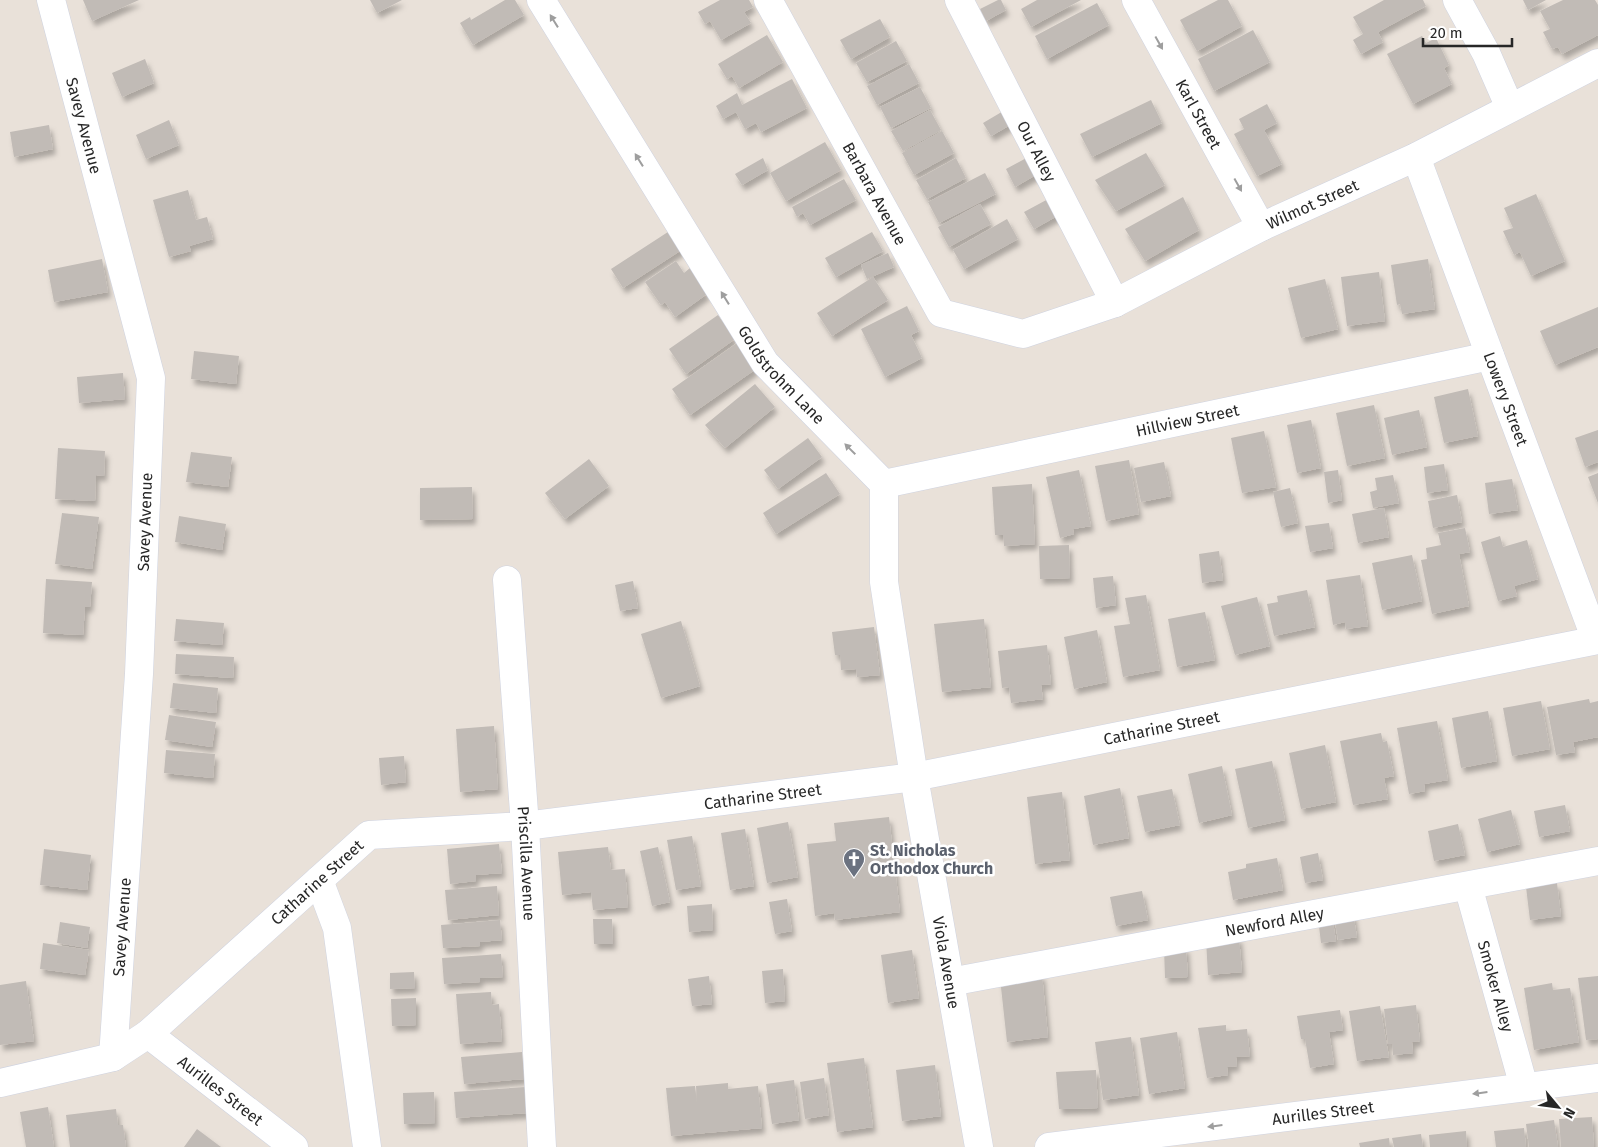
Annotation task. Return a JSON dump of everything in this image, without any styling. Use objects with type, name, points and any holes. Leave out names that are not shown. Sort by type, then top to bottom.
[{"type":"street","name":"Savey Avenue","points":[[51,0],[151,378],[139,674],[113,1057]]},
{"type":"street","name":"Goldstrohm Lane","points":[[540,0],[765,363],[884,484]]},
{"type":"street","name":"Barbara Avenue","points":[[768,0],[941,313],[1023,334]]},
{"type":"street","name":"Our Alley","points":[[959,0],[1115,303]]},
{"type":"street","name":"Karl Street","points":[[1136,0],[1261,228]]},
{"type":"street","points":[[1457,0],[1486,54],[1510,108]]},
{"type":"street","name":"Wilmot Street","points":[[1023,334],[1115,303],[1261,228],[1416,157],[1598,63]]},
{"type":"street","name":"Lowery Street","points":[[1416,157],[1597,640]]},
{"type":"street","name":"Hillview Street","points":[[884,484],[1490,356]]},
{"type":"street","points":[[884,484],[884,582],[914,777]]},
{"type":"street","name":"Priscilla Avenue","points":[[507,580],[525,826],[542,1147]]},
{"type":"street","name":"Catharine Street","points":[[0,1083],[113,1057],[148,1034],[369,835],[525,826],[914,777],[1597,640]]},
{"type":"street","name":"Viola Avenue","points":[[914,777],[979,1147]]},
{"type":"street","name":"Newford Alley","points":[[950,982],[1598,861]]},
{"type":"street","points":[[319,880],[337,928],[367,1147]]},
{"type":"street","name":"Smoker Alley","points":[[1468,886],[1524,1087]]},
{"type":"street","name":"Aurilles Street","points":[[148,1034],[294,1147]]},
{"type":"street","name":"Aurilles Street","points":[[1049,1147],[1242,1135],[1524,1087],[1598,1078]]},
{"type":"building","points":[[83,0],[139,0],[92,21]]},
{"type":"building","points":[[370,0],[402,0],[377,13]]},
{"type":"building","points":[[505,0],[515,0],[524,15],[473,45],[460,23],[470,17],[471,20]]},
{"type":"building","points":[[720,0],[749,0],[753,7],[744,12],[751,23],[721,40],[710,21],[705,24],[698,12]]},
{"type":"building","points":[[1001,0],[1006,10],[986,21],[980,9]]},
{"type":"building","points":[[1037,0],[1081,0],[1031,27],[1021,9]]},
{"type":"building","points":[[1218,0],[1228,0],[1242,26],[1197,51],[1180,20]]},
{"type":"building","points":[[1384,0],[1423,0],[1426,6],[1378,32],[1383,42],[1361,54],[1353,40],[1363,34],[1353,17]]},
{"type":"building","points":[[1523,0],[1546,0],[1528,10]]},
{"type":"building","points":[[1563,0],[1595,0],[1598,5],[1598,35],[1562,54],[1558,47],[1552,49],[1543,32],[1550,29],[1540,11]]},
{"type":"building","points":[[1097,3],[1109,25],[1047,59],[1035,36]]},
{"type":"building","points":[[880,19],[890,37],[851,59],[840,40]]},
{"type":"building","points":[[1253,30],[1270,62],[1214,91],[1198,59]]},
{"type":"building","points":[[767,35],[783,62],[739,88],[732,76],[727,79],[718,64]]},
{"type":"building","points":[[1422,36],[1426,43],[1436,38],[1449,65],[1444,68],[1452,84],[1413,104],[1387,54]]},
{"type":"building","points":[[896,41],[907,61],[867,82],[856,63]]},
{"type":"building","points":[[145,59],[154,83],[122,97],[112,73]]},
{"type":"building","points":[[909,64],[919,83],[877,105],[867,86]]},
{"type":"building","points":[[792,79],[807,108],[761,132],[756,123],[745,129],[736,112],[723,119],[716,106],[737,93],[742,105]]},
{"type":"building","points":[[920,87],[931,108],[891,128],[880,107]]},
{"type":"building","points":[[1151,100],[1162,123],[1092,157],[1080,134]]},
{"type":"building","points":[[1267,104],[1277,123],[1264,130],[1282,164],[1257,176],[1234,134],[1244,129],[1239,119]]},
{"type":"building","points":[[930,110],[941,130],[903,151],[891,131]]},
{"type":"building","points":[[1005,110],[1012,124],[991,136],[983,123]]},
{"type":"building","points":[[169,120],[179,145],[146,159],[136,135]]},
{"type":"building","points":[[49,125],[53,149],[14,157],[10,132]]},
{"type":"building","points":[[942,131],[954,153],[914,175],[902,153]]},
{"type":"building","points":[[825,142],[841,170],[786,201],[770,173]]},
{"type":"building","points":[[1146,153],[1165,185],[1116,211],[1095,180]]},
{"type":"building","points":[[1032,155],[1041,172],[1015,187],[1006,169]]},
{"type":"building","points":[[763,158],[768,170],[742,185],[735,174]]},
{"type":"building","points":[[956,158],[966,178],[927,199],[916,180]]},
{"type":"building","points":[[985,173],[996,194],[939,223],[928,202]]},
{"type":"building","points":[[844,179],[856,200],[810,225],[803,213],[797,217],[792,207]]},
{"type":"building","points":[[188,190],[196,220],[207,217],[213,239],[189,246],[191,251],[169,257],[153,200]]},
{"type":"building","points":[[1536,194],[1565,261],[1531,276],[1520,252],[1514,255],[1503,231],[1513,228],[1504,208]]},
{"type":"building","points":[[1183,197],[1199,230],[1145,261],[1125,229]]},
{"type":"building","points":[[1050,198],[1059,215],[1034,229],[1024,212]]},
{"type":"building","points":[[980,204],[991,224],[949,247],[938,227]]},
{"type":"building","points":[[1007,219],[1018,239],[964,269],[953,250]]},
{"type":"building","points":[[671,230],[683,249],[623,288],[611,269]]},
{"type":"building","points":[[872,232],[883,251],[836,277],[825,258]]},
{"type":"building","points":[[888,253],[894,267],[867,279],[861,265]]},
{"type":"building","points":[[102,259],[108,292],[54,302],[48,270]]},
{"type":"building","points":[[1428,259],[1435,309],[1402,314],[1400,304],[1397,305],[1391,265]]},
{"type":"building","points":[[676,261],[684,273],[690,268],[707,294],[675,317],[665,302],[661,305],[645,282]]},
{"type":"building","points":[[1379,272],[1385,321],[1347,326],[1341,277]]},
{"type":"building","points":[[873,277],[888,300],[832,336],[817,313]]},
{"type":"building","points":[[1325,279],[1338,329],[1301,338],[1288,288]]},
{"type":"building","points":[[907,306],[919,331],[911,335],[922,358],[885,377],[861,329]]},
{"type":"building","points":[[1598,307],[1598,347],[1555,365],[1540,331]]},
{"type":"building","points":[[718,315],[735,339],[686,374],[669,349]]},
{"type":"building","points":[[737,343],[756,369],[690,415],[672,389]]},
{"type":"building","points":[[194,351],[239,356],[236,384],[191,379]]},
{"type":"building","points":[[123,373],[125,399],[79,403],[77,377]]},
{"type":"building","points":[[755,384],[775,407],[725,448],[705,425]]},
{"type":"building","points":[[1468,389],[1478,436],[1444,443],[1434,397]]},
{"type":"building","points":[[1374,405],[1385,458],[1347,466],[1336,413]]},
{"type":"building","points":[[1419,410],[1427,447],[1392,455],[1384,418]]},
{"type":"building","points":[[1311,420],[1321,468],[1297,473],[1287,425]]},
{"type":"building","points":[[1598,430],[1598,462],[1585,467],[1575,438]]},
{"type":"building","points":[[1264,431],[1276,487],[1242,493],[1231,438]]},
{"type":"building","points":[[808,438],[822,457],[778,489],[764,470]]},
{"type":"building","points":[[58,448],[105,451],[104,476],[96,475],[95,501],[55,499]]},
{"type":"building","points":[[191,452],[232,457],[228,487],[186,482]]},
{"type":"building","points":[[589,459],[609,486],[565,519],[545,493]]},
{"type":"building","points":[[1129,460],[1139,514],[1106,521],[1095,466]]},
{"type":"building","points":[[1164,462],[1171,496],[1141,502],[1134,468]]},
{"type":"building","points":[[1444,464],[1448,490],[1427,493],[1424,467]]},
{"type":"building","points":[[1079,470],[1091,526],[1073,529],[1074,534],[1060,538],[1046,477]]},
{"type":"building","points":[[1338,470],[1342,500],[1328,503],[1324,472]]},
{"type":"building","points":[[826,473],[840,494],[776,534],[763,513]]},
{"type":"building","points":[[1598,473],[1598,503],[1588,477]]},
{"type":"building","points":[[1393,475],[1399,503],[1373,508],[1370,492],[1377,490],[1375,478]]},
{"type":"building","points":[[1512,479],[1518,510],[1489,514],[1485,483]]},
{"type":"building","points":[[1032,484],[1035,544],[1004,546],[1003,535],[995,535],[992,487]]},
{"type":"building","points":[[472,487],[473,519],[420,520],[420,488]]},
{"type":"building","points":[[1290,488],[1298,523],[1281,527],[1273,492]]},
{"type":"building","points":[[1457,495],[1462,522],[1433,528],[1428,501]]},
{"type":"building","points":[[1384,508],[1389,537],[1358,543],[1352,514]]},
{"type":"building","points":[[62,513],[99,517],[92,569],[55,564]]},
{"type":"building","points":[[179,516],[226,524],[222,550],[175,542]]},
{"type":"building","points":[[1329,523],[1333,548],[1310,552],[1305,526]]},
{"type":"building","points":[[1465,528],[1470,552],[1459,554],[1469,606],[1432,614],[1421,560],[1427,559],[1426,548],[1441,545],[1438,533]]},
{"type":"building","points":[[1500,536],[1503,547],[1527,540],[1538,579],[1514,586],[1517,596],[1498,601],[1481,542]]},
{"type":"building","points":[[1069,545],[1070,578],[1040,579],[1039,546]]},
{"type":"building","points":[[1219,551],[1223,580],[1202,583],[1199,554]]},
{"type":"building","points":[[1412,555],[1422,601],[1382,610],[1372,563]]},
{"type":"building","points":[[1360,575],[1368,626],[1346,629],[1345,622],[1333,625],[1326,580]]},
{"type":"building","points":[[1113,576],[1116,605],[1096,608],[1093,578]]},
{"type":"building","points":[[46,579],[92,582],[90,607],[85,607],[83,635],[43,633]]},
{"type":"building","points":[[633,581],[638,608],[620,611],[615,585]]},
{"type":"building","points":[[1307,590],[1315,627],[1274,636],[1267,604],[1278,602],[1277,596]]},
{"type":"building","points":[[1146,595],[1160,670],[1123,677],[1114,626],[1130,624],[1125,598]]},
{"type":"building","points":[[1257,597],[1270,646],[1235,655],[1221,606]]},
{"type":"building","points":[[1205,612],[1215,660],[1177,667],[1168,619]]},
{"type":"building","points":[[176,619],[224,623],[222,645],[174,641]]},
{"type":"building","points":[[984,619],[991,687],[942,692],[934,624]]},
{"type":"building","points":[[681,621],[700,686],[661,698],[641,634]]},
{"type":"building","points":[[874,627],[880,675],[857,677],[856,669],[841,670],[840,655],[835,655],[832,632]]},
{"type":"building","points":[[1097,630],[1107,682],[1074,689],[1064,637]]},
{"type":"building","points":[[1047,645],[1051,684],[1041,685],[1043,699],[1011,703],[1009,687],[1002,688],[998,651]]},
{"type":"building","points":[[176,654],[234,657],[233,678],[175,674]]},
{"type":"building","points":[[173,683],[218,688],[216,713],[170,708]]},
{"type":"building","points":[[1589,699],[1590,703],[1598,701],[1598,737],[1573,742],[1575,752],[1556,755],[1547,707]]},
{"type":"building","points":[[1541,701],[1550,749],[1512,756],[1503,708]]},
{"type":"building","points":[[1488,711],[1497,761],[1461,768],[1452,718]]},
{"type":"building","points":[[169,715],[216,722],[212,747],[165,740]]},
{"type":"building","points":[[1437,721],[1448,780],[1424,784],[1425,791],[1409,794],[1397,728]]},
{"type":"building","points":[[494,726],[498,789],[460,792],[456,729]]},
{"type":"building","points":[[1381,733],[1383,742],[1387,741],[1394,776],[1384,778],[1388,799],[1353,805],[1340,741]]},
{"type":"building","points":[[1325,745],[1336,802],[1301,809],[1289,753]]},
{"type":"building","points":[[166,750],[215,754],[213,778],[164,773]]},
{"type":"building","points":[[404,756],[406,782],[381,785],[379,758]]},
{"type":"building","points":[[1272,761],[1285,820],[1248,828],[1235,769]]},
{"type":"building","points":[[1222,766],[1232,815],[1199,823],[1188,774]]},
{"type":"building","points":[[1120,788],[1129,838],[1093,845],[1084,796]]},
{"type":"building","points":[[1172,789],[1180,825],[1145,832],[1137,796]]},
{"type":"building","points":[[1062,792],[1070,860],[1035,864],[1027,797]]},
{"type":"building","points":[[1565,805],[1570,831],[1539,837],[1534,811]]},
{"type":"building","points":[[1511,810],[1520,844],[1487,852],[1478,819]]},
{"type":"building","name":"St. Nicholas Orthodox Church","points":[[889,817],[900,912],[835,920],[834,913],[815,916],[807,844],[836,841],[834,823]]},
{"type":"building","points":[[788,822],[798,877],[767,883],[757,828]]},
{"type":"building","points":[[1458,824],[1465,855],[1434,861],[1428,831]]},
{"type":"building","points":[[745,829],[754,886],[730,890],[721,833]]},
{"type":"building","points":[[692,836],[701,886],[676,890],[667,840]]},
{"type":"building","points":[[499,844],[502,873],[476,875],[476,881],[450,884],[447,849]]},
{"type":"building","points":[[608,847],[611,870],[625,869],[628,907],[593,910],[591,892],[562,895],[558,852]]},
{"type":"building","points":[[658,847],[670,902],[652,906],[640,851]]},
{"type":"building","points":[[44,849],[91,855],[87,890],[40,885]]},
{"type":"building","points":[[1318,853],[1323,880],[1305,883],[1300,857]]},
{"type":"building","points":[[1277,858],[1283,890],[1233,900],[1228,872],[1246,868],[1246,864]]},
{"type":"building","points":[[1557,883],[1561,916],[1530,920],[1526,887]]},
{"type":"building","points":[[497,886],[499,915],[448,920],[445,890]]},
{"type":"building","points":[[1142,891],[1148,920],[1116,926],[1110,897]]},
{"type":"building","points":[[787,899],[792,931],[775,934],[769,902]]},
{"type":"building","points":[[712,904],[713,930],[689,932],[687,906]]},
{"type":"building","points":[[1353,913],[1357,937],[1338,940],[1334,916]]},
{"type":"building","points":[[1332,916],[1336,941],[1321,943],[1318,918]]},
{"type":"building","points":[[593,919],[612,919],[613,944],[594,944]]},
{"type":"building","points":[[500,920],[502,940],[480,942],[480,946],[443,948],[441,925]]},
{"type":"building","points":[[60,922],[90,927],[87,948],[57,943]]},
{"type":"building","points":[[1239,937],[1242,972],[1208,975],[1206,940]]},
{"type":"building","points":[[43,943],[89,950],[85,975],[40,969]]},
{"type":"building","points":[[1186,947],[1188,977],[1165,978],[1164,948]]},
{"type":"building","points":[[912,950],[919,998],[888,1003],[881,955]]},
{"type":"building","points":[[501,954],[503,977],[480,978],[480,982],[444,984],[442,958]]},
{"type":"building","points":[[783,969],[785,1001],[765,1003],[762,971]]},
{"type":"building","points":[[414,972],[415,988],[390,989],[390,973]]},
{"type":"building","points":[[1042,974],[1048,1037],[1007,1042],[1000,978]]},
{"type":"building","points":[[709,976],[712,1004],[692,1006],[688,979]]},
{"type":"building","points":[[1598,976],[1598,1039],[1586,1040],[1578,978]]},
{"type":"building","points":[[26,981],[34,1041],[0,1045],[0,985]]},
{"type":"building","points":[[1552,983],[1553,990],[1570,988],[1579,1042],[1534,1050],[1524,988]]},
{"type":"building","points":[[491,992],[492,1005],[499,1004],[502,1041],[460,1044],[456,994]]},
{"type":"building","points":[[416,998],[416,1025],[392,1026],[391,999]]},
{"type":"building","points":[[1416,1005],[1420,1041],[1412,1042],[1413,1053],[1393,1055],[1392,1044],[1388,1044],[1384,1009]]},
{"type":"building","points":[[1380,1006],[1389,1057],[1357,1061],[1349,1011]]},
{"type":"building","points":[[1340,1010],[1343,1030],[1329,1032],[1334,1064],[1310,1068],[1305,1039],[1301,1039],[1297,1016]]},
{"type":"building","points":[[1226,1025],[1226,1031],[1247,1029],[1250,1056],[1236,1057],[1237,1066],[1227,1067],[1228,1075],[1207,1078],[1198,1028]]},
{"type":"building","points":[[1177,1032],[1185,1088],[1149,1094],[1140,1038]]},
{"type":"building","points":[[1131,1037],[1139,1095],[1103,1100],[1095,1042]]},
{"type":"building","points":[[522,1052],[524,1079],[464,1084],[461,1057]]},
{"type":"building","points":[[864,1058],[873,1127],[837,1132],[827,1063]]},
{"type":"building","points":[[935,1065],[941,1116],[902,1121],[896,1070]]},
{"type":"building","points":[[1096,1070],[1098,1108],[1059,1109],[1056,1072]]},
{"type":"building","points":[[824,1078],[829,1115],[805,1119],[800,1082]]},
{"type":"building","points":[[794,1080],[799,1120],[772,1124],[766,1084]]},
{"type":"building","points":[[728,1083],[728,1089],[758,1086],[762,1128],[671,1136],[666,1088],[695,1086],[697,1104],[696,1086]]},
{"type":"building","points":[[525,1087],[527,1113],[456,1118],[454,1092]]},
{"type":"building","points":[[434,1092],[435,1123],[404,1124],[403,1093]]},
{"type":"building","points":[[48,1107],[54,1147],[26,1147],[20,1112]]},
{"type":"building","points":[[116,1109],[118,1125],[123,1125],[126,1147],[70,1147],[66,1115]]},
{"type":"building","points":[[1592,1117],[1594,1147],[1561,1147],[1559,1119]]},
{"type":"building","points":[[1554,1120],[1558,1147],[1529,1147],[1526,1124]]},
{"type":"building","points":[[1524,1128],[1526,1147],[1496,1147],[1494,1131]]},
{"type":"building","points":[[197,1129],[221,1147],[184,1147]]},
{"type":"building","points":[[1466,1131],[1467,1147],[1430,1147],[1429,1135]]},
{"type":"building","points":[[1421,1134],[1423,1147],[1394,1147],[1392,1138]]},
{"type":"building","points":[[1389,1138],[1390,1147],[1360,1147],[1359,1143]]},
{"type":"place","name":"St. Nicholas Orthodox Church","points":[[854,878]]}]
